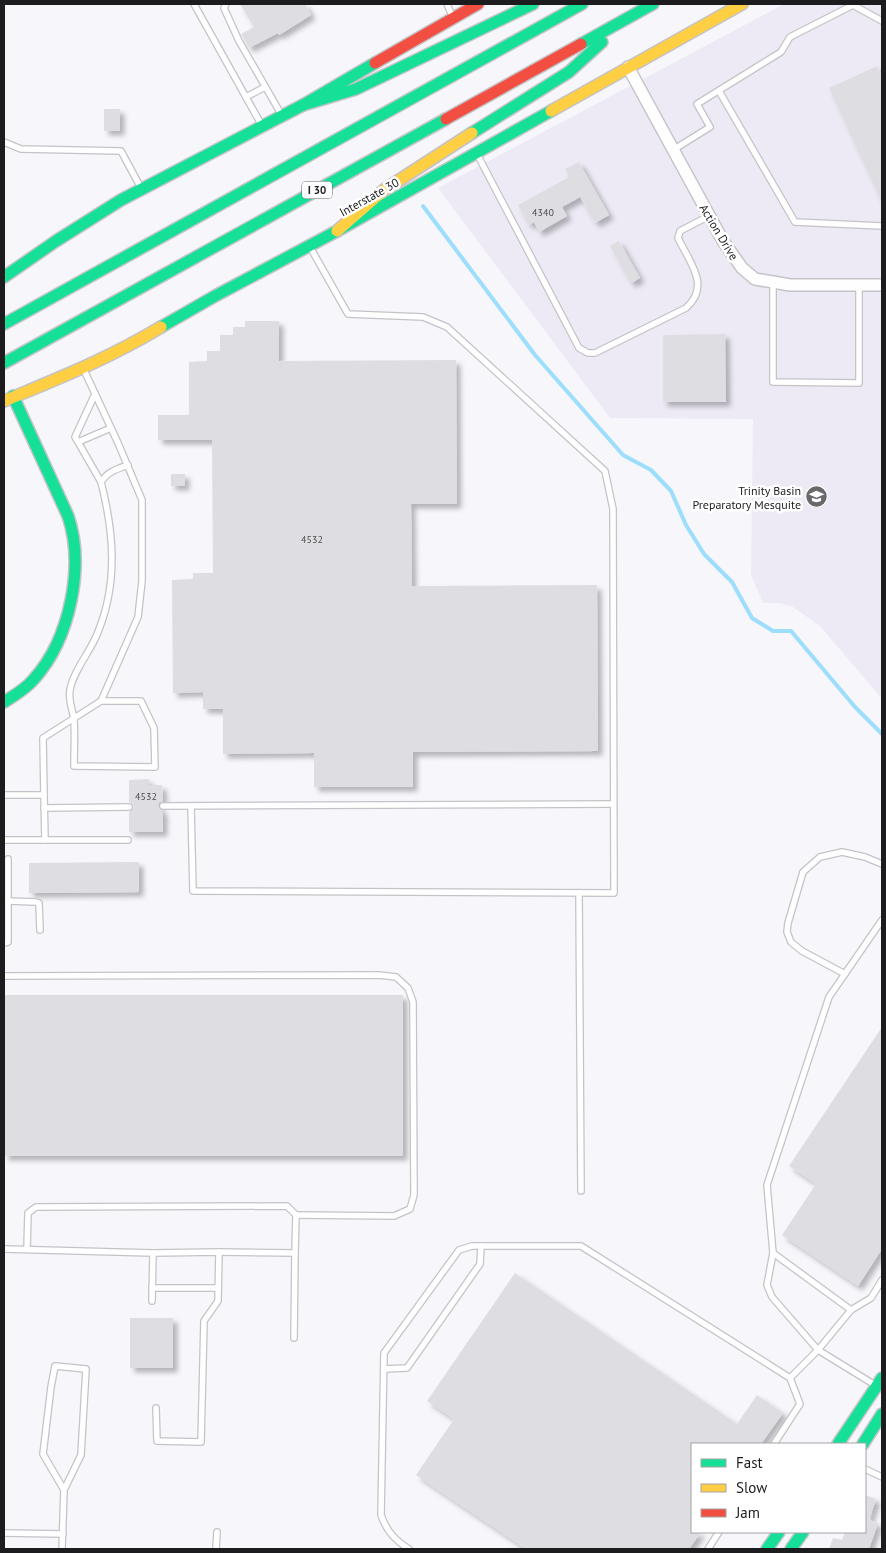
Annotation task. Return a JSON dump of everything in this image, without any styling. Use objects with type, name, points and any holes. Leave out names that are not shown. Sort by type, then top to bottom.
[{"type":"main road","points":[[4,277],[121,200],[303,105],[478,4]]},
{"type":"main road","points":[[303,105],[356,89],[533,4]]},
{"type":"main road","points":[[4,324],[582,4]]},
{"type":"main road","name":"I 30","points":[[4,363],[653,4]]},
{"type":"main road","name":"Interstate 30","points":[[8,399],[83,368],[131,345],[214,296],[337,231],[742,4]]},
{"type":"main road","points":[[337,231],[384,190],[569,72],[630,17]]},
{"type":"main road","points":[[4,702],[24,690],[32,682],[45,666],[60,639],[65,626],[74,580],[76,556],[73,534],[61,498],[38,448],[8,399]]},
{"type":"main road","points":[[4,691],[15,690],[32,682]]},
{"type":"main road","points":[[839,1443],[880,1382]]},
{"type":"main road","points":[[863,1443],[882,1414]]},
{"type":"main road","points":[[767,1549],[778,1533]]},
{"type":"main road","points":[[791,1549],[802,1533]]},
{"type":"street","name":"Action Drive","points":[[628,67],[723,242],[742,268],[755,279],[773,282],[790,284],[882,285]]},
{"type":"lane","points":[[194,4],[262,126]]},
{"type":"lane","points":[[226,4],[224,8],[239,40],[282,116]]},
{"type":"lane","points":[[447,4],[454,18]]},
{"type":"lane","points":[[673,150],[710,127],[697,104],[781,52],[790,38],[853,4],[882,21]]},
{"type":"lane","points":[[246,97],[265,87]]},
{"type":"lane","points":[[719,90],[795,222],[882,226]]},
{"type":"lane","points":[[4,142],[21,149],[121,151],[142,190]]},
{"type":"lane","points":[[476,153],[579,348],[588,352],[595,353],[686,308],[693,302],[698,294],[698,280],[678,238],[678,234],[680,231],[709,216]]},
{"type":"lane","points":[[192,806],[193,891],[614,893],[612,804],[613,509],[606,471],[447,327],[423,316],[348,314],[309,246]]},
{"type":"lane","points":[[773,282],[773,382],[859,383],[859,285]]},
{"type":"lane","points":[[83,368],[128,465],[142,500],[142,581],[138,617],[101,701]]},
{"type":"lane","points":[[45,840],[44,738],[74,718],[101,701],[141,701],[154,728],[155,767],[74,766],[74,718],[69,691],[98,633],[111,588],[112,547],[101,482],[75,437],[95,394]]},
{"type":"lane","points":[[78,442],[111,428]]},
{"type":"lane","points":[[101,482],[111,472],[128,465]]},
{"type":"lane","points":[[4,795],[44,795]]},
{"type":"lane","points":[[162,806],[612,804]]},
{"type":"lane","points":[[44,808],[129,807]]},
{"type":"lane","points":[[4,840],[128,840]]},
{"type":"lane","points":[[845,974],[802,951],[790,942],[787,932],[788,923],[803,872],[820,856],[842,852],[864,856],[882,864]]},
{"type":"lane","points":[[4,943],[8,942],[8,859]]},
{"type":"lane","points":[[579,892],[581,1191]]},
{"type":"lane","points":[[8,902],[36,902],[39,904],[40,930]]},
{"type":"lane","points":[[880,1382],[818,1350],[772,1297],[767,1285],[774,1253],[767,1184],[829,997],[882,920]]},
{"type":"lane","points":[[4,976],[379,975],[396,977],[408,988],[413,1002],[414,1195],[410,1209],[394,1216],[296,1215],[287,1206],[36,1207],[28,1214],[27,1250]]},
{"type":"lane","points":[[294,1338],[296,1215]]},
{"type":"lane","points":[[409,1549],[396,1540],[386,1529],[381,1515],[384,1353],[459,1250],[472,1246],[581,1246],[790,1378],[800,1404],[775,1443]]},
{"type":"lane","points":[[384,1369],[407,1368],[480,1264],[481,1246]]},
{"type":"lane","points":[[4,1249],[295,1253]]},
{"type":"lane","points":[[152,1302],[153,1252]]},
{"type":"lane","points":[[156,1408],[157,1441],[201,1442],[204,1321],[218,1301],[219,1252]]},
{"type":"lane","points":[[774,1253],[850,1310]]},
{"type":"lane","points":[[790,1378],[818,1350],[850,1310],[871,1298],[882,1280]]},
{"type":"lane","points":[[152,1288],[218,1288]]},
{"type":"lane","points":[[62,1549],[64,1490],[80,1456],[86,1369],[55,1366],[44,1454],[64,1490]]},
{"type":"lane","points":[[866,1469],[882,1477]]},
{"type":"lane","points":[[216,1549],[217,1532]]},
{"type":"lane","points":[[4,1533],[63,1534]]},
{"type":"lane","points":[[708,1549],[718,1533]]},
{"type":"shaded area","points":[[784,4],[882,4],[882,699],[820,626],[793,607],[779,603],[763,603],[751,575],[753,419],[610,418],[438,188]]},
{"type":"building","points":[[240,4],[305,4],[311,15],[279,35],[278,33],[249,48],[241,34],[254,27]]},
{"type":"building","points":[[877,66],[882,76],[882,203],[829,88]]},
{"type":"building","points":[[104,109],[120,109],[120,131],[104,131]]},
{"type":"building","points":[[579,162],[609,215],[595,223],[580,197],[562,207],[567,216],[539,232],[534,222],[529,225],[518,205],[569,177],[565,169]]},
{"type":"building","points":[[619,241],[640,278],[631,283],[610,246]]},
{"type":"building","points":[[245,321],[279,321],[279,361],[456,360],[457,504],[411,504],[412,586],[597,585],[598,751],[413,752],[413,787],[314,787],[314,753],[223,754],[223,709],[203,709],[203,692],[173,693],[172,580],[193,579],[193,573],[213,573],[212,440],[158,440],[158,415],[189,415],[189,362],[207,361],[207,351],[220,351],[220,335],[233,335],[233,327],[245,327]]},
{"type":"building","points":[[725,334],[726,402],[663,402],[663,335]]},
{"type":"building","points":[[171,474],[185,474],[185,486],[171,486]]},
{"type":"building","points":[[149,779],[149,785],[162,785],[163,801],[158,806],[163,811],[163,832],[129,832],[129,812],[134,807],[129,802],[129,780]]},
{"type":"building","points":[[139,862],[139,892],[29,893],[29,863]]},
{"type":"building","points":[[4,995],[403,995],[403,1156],[4,1156]]},
{"type":"building","points":[[882,1027],[882,1249],[858,1286],[782,1235],[816,1184],[789,1166]]},
{"type":"building","points":[[515,1273],[737,1424],[757,1395],[783,1413],[762,1443],[691,1443],[691,1533],[700,1533],[689,1549],[526,1549],[416,1475],[454,1419],[427,1401]]},
{"type":"building","points":[[130,1318],[173,1318],[173,1368],[130,1368]]},
{"type":"building","points":[[866,1495],[876,1499],[869,1520],[878,1523],[869,1549],[829,1549],[833,1538],[842,1540],[845,1533],[866,1533]]},
{"type":"waterway","points":[[423,206],[535,355],[623,455],[651,470],[671,491],[686,525],[704,554],[732,582],[752,618],[773,631],[791,631],[855,707],[882,734]]},
{"type":"traffic: fast","points":[[303,105],[356,89],[533,4]]},
{"type":"traffic: fast","points":[[4,324],[582,4]]},
{"type":"traffic: fast","points":[[581,44],[653,4]]},
{"type":"traffic: fast","points":[[472,133],[569,72],[602,42]]},
{"type":"traffic: fast","points":[[4,277],[121,200],[303,105],[375,63]]},
{"type":"traffic: fast","points":[[161,327],[551,111]]},
{"type":"traffic: fast","points":[[4,363],[446,119]]},
{"type":"traffic: fast","points":[[4,702],[31,683],[57,644],[71,601],[75,557],[73,536],[68,516],[13,396]]},
{"type":"traffic: fast","points":[[839,1443],[882,1378]]},
{"type":"traffic: fast","points":[[864,1443],[882,1414]]},
{"type":"traffic: fast","points":[[767,1549],[778,1533]]},
{"type":"traffic: fast","points":[[791,1549],[802,1533]]},
{"type":"traffic: slow","points":[[551,111],[742,4]]},
{"type":"traffic: slow","points":[[337,231],[384,190],[472,133]]},
{"type":"traffic: slow","points":[[4,401],[103,358],[161,327]]},
{"type":"traffic: jam","points":[[375,63],[478,4]]},
{"type":"traffic: jam","points":[[446,119],[581,44]]},
{"type":"place","name":"Trinity Basin Preparatory Mesquite","points":[[817,497]]}]
